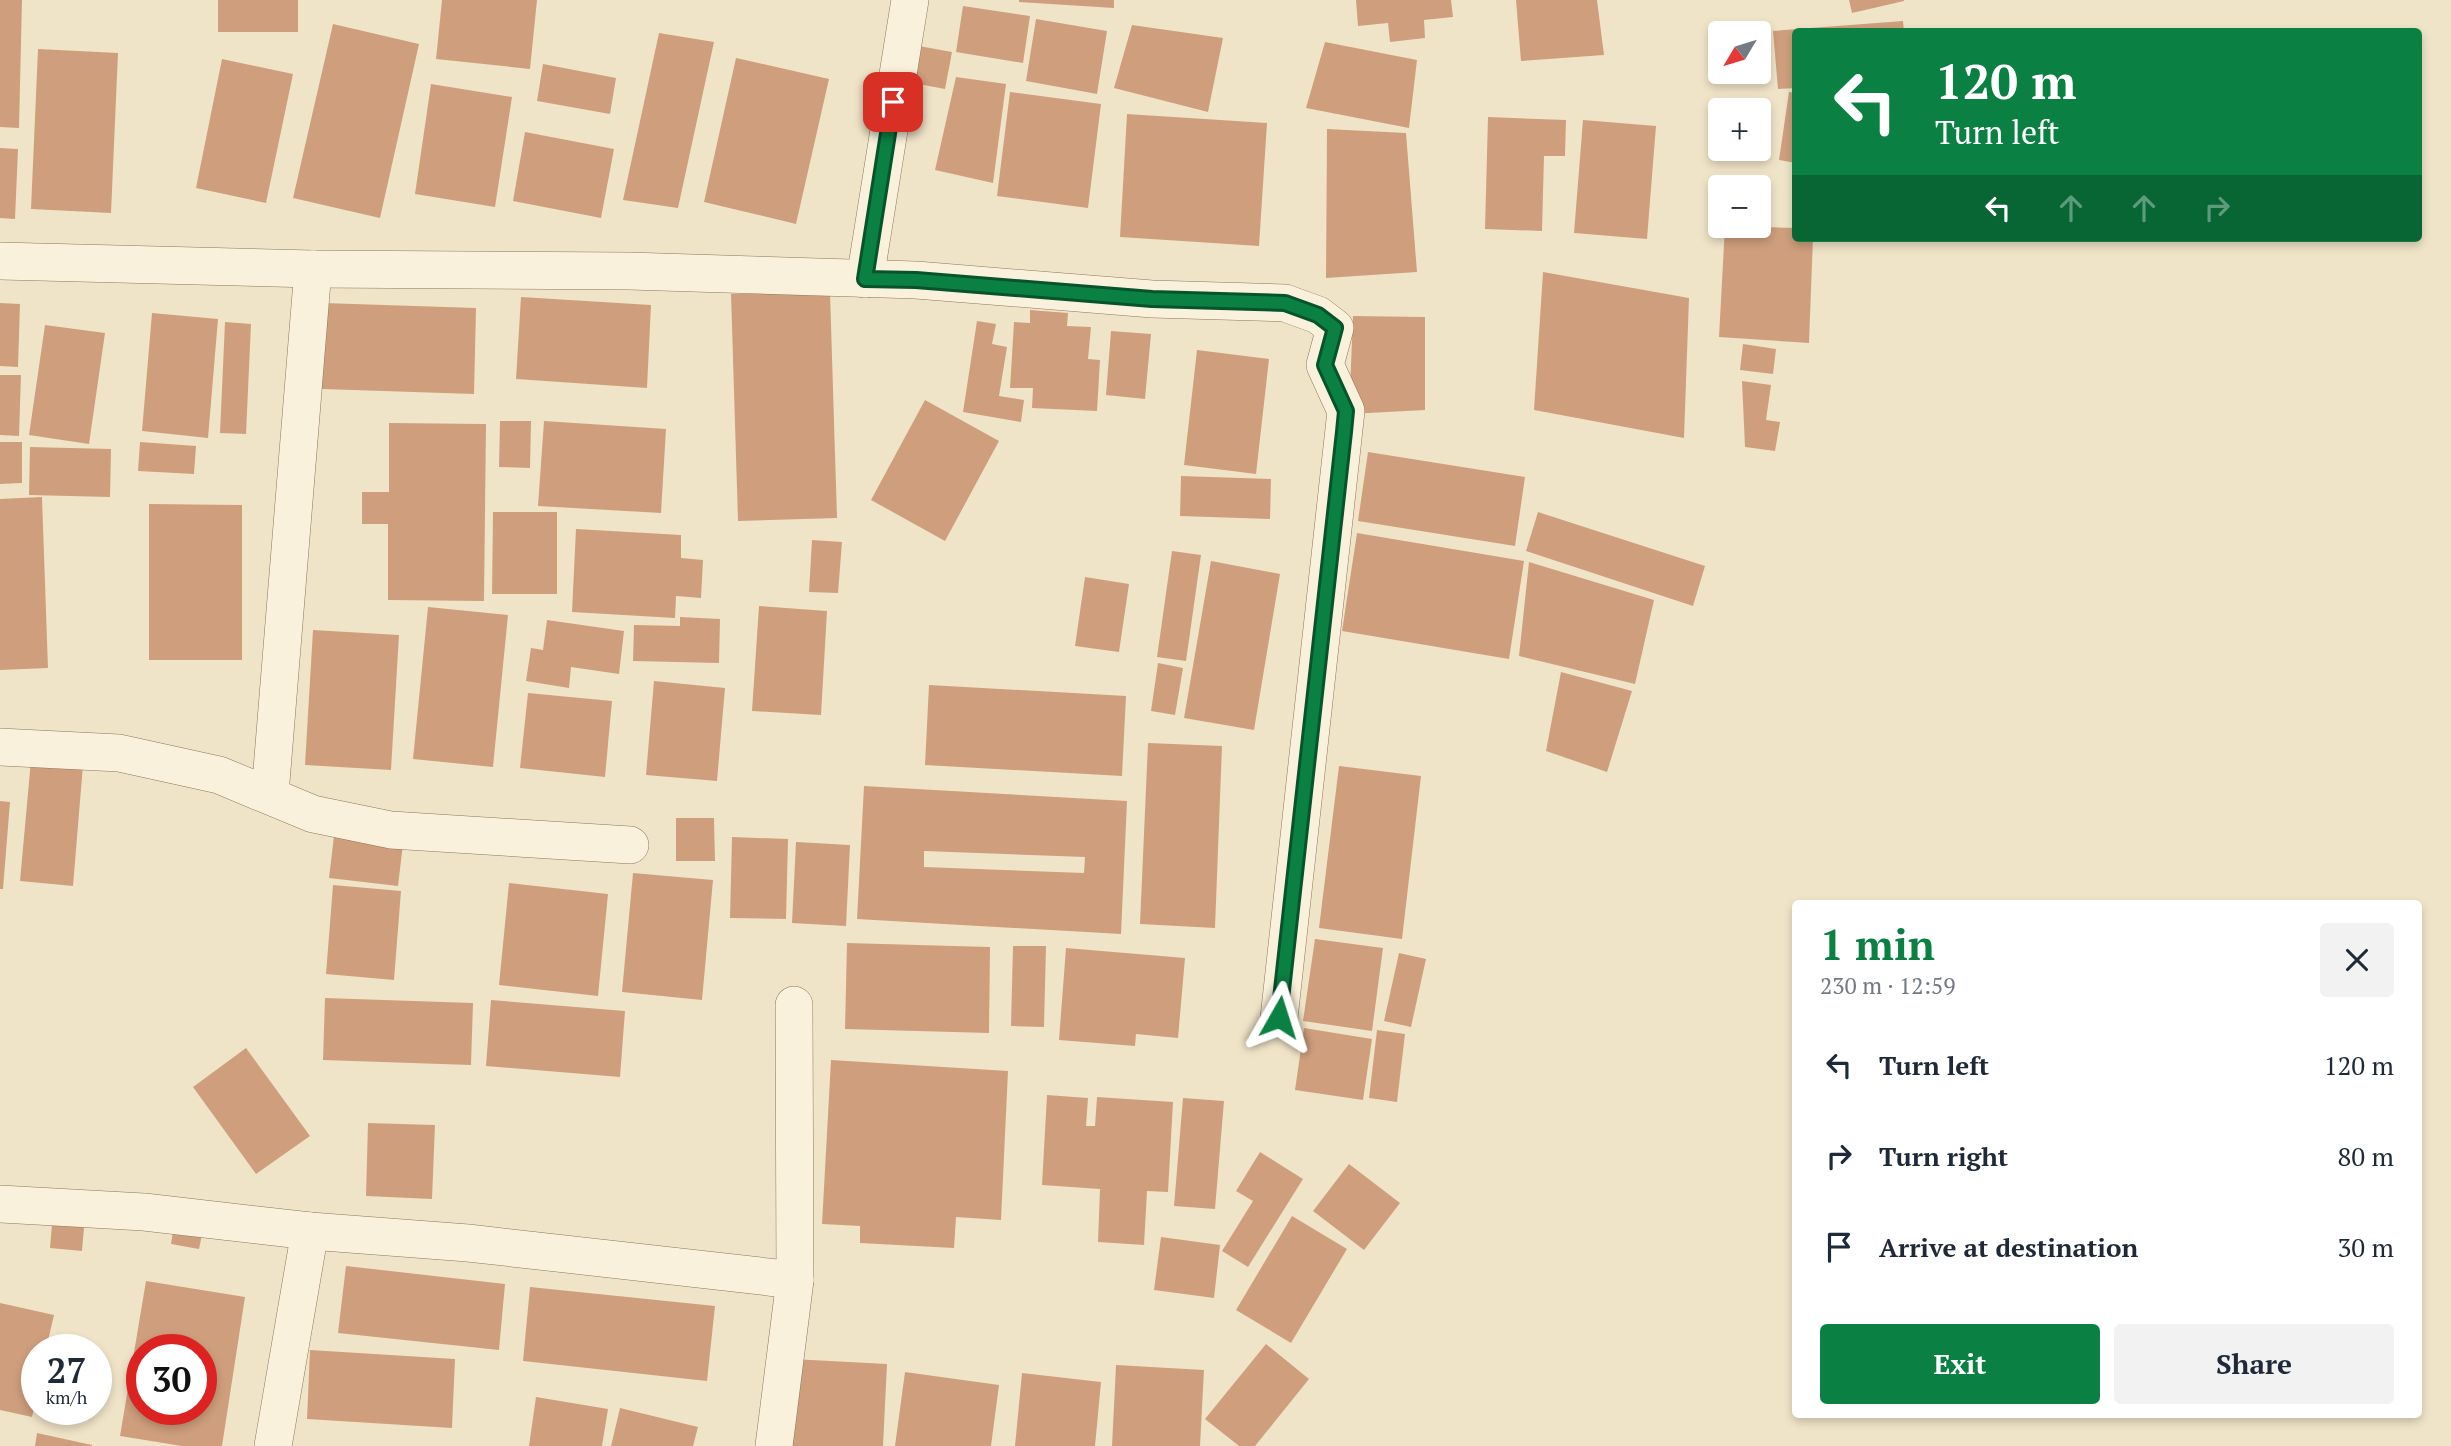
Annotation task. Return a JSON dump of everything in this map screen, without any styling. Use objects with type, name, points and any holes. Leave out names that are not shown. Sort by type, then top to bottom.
[{"type":"street","points":[[865,279],[910,0]]},
{"type":"street","points":[[0,261],[313,269],[629,271],[916,280],[1152,299],[1285,303],[1318,315],[1335,328],[1325,365],[1346,411],[1279,1017]]},
{"type":"street","points":[[270,794],[313,269]]},
{"type":"street","points":[[0,747],[119,753],[219,775],[313,814],[391,830],[630,845]]},
{"type":"street","points":[[775,1446],[794,1280],[794,1005]]},
{"type":"street","points":[[0,1204],[144,1212],[310,1231],[468,1242],[794,1280]]},
{"type":"street","points":[[273,1446],[310,1231]]},
{"type":"building","points":[[0,0],[22,0],[19,128],[0,127]]},
{"type":"building","points":[[218,0],[298,0],[298,32],[218,32]]},
{"type":"building","points":[[442,0],[537,0],[530,69],[436,59]]},
{"type":"building","points":[[1114,0],[1114,8],[1019,2]]},
{"type":"building","points":[[1356,0],[1451,0],[1453,17],[1424,20],[1425,38],[1390,42],[1388,23],[1358,26]]},
{"type":"building","points":[[1516,0],[1597,0],[1604,55],[1521,61]]},
{"type":"building","points":[[1849,0],[1904,0],[1904,1],[1852,13]]},
{"type":"building","points":[[963,6],[1030,16],[1023,63],[956,52]]},
{"type":"building","points":[[1036,19],[1107,31],[1097,94],[1026,81]]},
{"type":"building","points":[[1903,21],[1904,28],[1812,28]]},
{"type":"building","points":[[333,24],[419,44],[380,218],[293,198]]},
{"type":"building","points":[[1132,25],[1223,38],[1208,112],[1114,88]]},
{"type":"building","points":[[1792,30],[1792,88],[1778,89],[1773,31]]},
{"type":"building","points":[[659,33],[714,42],[678,208],[623,200]]},
{"type":"building","points":[[1325,42],[1417,60],[1409,128],[1306,108]]},
{"type":"building","points":[[919,46],[952,52],[945,89],[913,83]]},
{"type":"building","points":[[38,49],[118,53],[111,213],[31,209]]},
{"type":"building","points":[[736,58],[829,79],[796,224],[704,202]]},
{"type":"building","points":[[222,59],[293,74],[266,203],[196,188]]},
{"type":"building","points":[[543,64],[616,78],[610,114],[537,101]]},
{"type":"building","points":[[956,77],[1006,84],[993,183],[935,170]]},
{"type":"building","points":[[431,84],[512,97],[495,207],[415,194]]},
{"type":"building","points":[[1010,92],[1101,104],[1088,208],[997,196]]},
{"type":"building","points":[[1789,92],[1792,92],[1792,162],[1779,160]]},
{"type":"building","points":[[1127,114],[1267,123],[1259,246],[1120,237]]},
{"type":"building","points":[[1488,117],[1566,120],[1565,156],[1544,156],[1542,231],[1485,229]]},
{"type":"building","points":[[1583,120],[1656,126],[1647,239],[1574,233]]},
{"type":"building","points":[[1327,129],[1406,133],[1417,272],[1326,278]]},
{"type":"building","points":[[525,132],[614,149],[601,218],[513,201]]},
{"type":"building","points":[[0,148],[18,149],[15,219],[0,218]]},
{"type":"building","points":[[1771,227],[1792,228],[1792,242],[1813,242],[1809,343],[1719,337],[1724,238],[1771,238]]},
{"type":"building","points":[[1543,272],[1689,298],[1684,438],[1534,410]]},
{"type":"building","points":[[830,292],[837,518],[738,521],[731,294]]},
{"type":"building","points":[[521,297],[651,305],[647,388],[516,379]]},
{"type":"building","points":[[0,303],[20,304],[18,367],[0,366]]},
{"type":"building","points":[[323,303],[476,308],[474,394],[322,389]]},
{"type":"building","points":[[1030,310],[1068,313],[1067,326],[1091,327],[1088,359],[1100,360],[1097,411],[1032,408],[1033,388],[1010,388],[1014,322],[1030,323]]},
{"type":"building","points":[[152,313],[218,319],[208,438],[142,431]]},
{"type":"building","points":[[1353,316],[1425,317],[1425,410],[1349,414]]},
{"type":"building","points":[[977,321],[996,324],[992,344],[1007,347],[999,396],[1024,400],[1021,422],[963,412]]},
{"type":"building","points":[[225,322],[251,324],[246,434],[220,433]]},
{"type":"building","points":[[45,325],[105,333],[89,444],[29,435]]},
{"type":"building","points":[[1111,331],[1151,334],[1145,399],[1106,395]]},
{"type":"building","points":[[1743,344],[1776,349],[1773,374],[1740,370]]},
{"type":"building","points":[[1197,350],[1269,359],[1256,474],[1184,465]]},
{"type":"building","points":[[0,375],[21,375],[19,436],[0,435]]},
{"type":"building","points":[[1742,381],[1771,385],[1766,420],[1780,422],[1775,451],[1745,447]]},
{"type":"building","points":[[925,400],[999,441],[945,541],[871,500]]},
{"type":"building","points":[[500,421],[531,421],[530,468],[499,467]]},
{"type":"building","points":[[544,421],[666,429],[661,513],[538,506]]},
{"type":"building","points":[[389,423],[486,424],[484,601],[388,600],[388,524],[362,524],[362,492],[389,492]]},
{"type":"building","points":[[0,442],[22,442],[22,483],[0,484]]},
{"type":"building","points":[[140,442],[196,446],[194,474],[138,471]]},
{"type":"building","points":[[30,447],[111,449],[110,497],[29,495]]},
{"type":"building","points":[[1368,452],[1525,477],[1515,546],[1358,521]]},
{"type":"building","points":[[1181,476],[1271,479],[1270,519],[1180,516]]},
{"type":"building","points":[[42,497],[48,668],[0,670],[0,499]]},
{"type":"building","points":[[149,504],[242,505],[242,660],[149,660]]},
{"type":"building","points":[[493,512],[557,512],[557,594],[492,594]]},
{"type":"building","points":[[1538,512],[1705,566],[1693,606],[1526,551]]},
{"type":"building","points":[[576,529],[681,535],[681,558],[703,560],[701,598],[676,596],[675,618],[572,612]]},
{"type":"building","points":[[1357,533],[1524,561],[1509,659],[1342,631]]},
{"type":"building","points":[[812,540],[842,542],[838,593],[809,592]]},
{"type":"building","points":[[1172,551],[1201,555],[1186,661],[1157,657]]},
{"type":"building","points":[[1211,561],[1280,574],[1254,730],[1184,718]]},
{"type":"building","points":[[1529,562],[1654,600],[1635,684],[1519,656]]},
{"type":"building","points":[[1085,577],[1129,584],[1119,652],[1075,646]]},
{"type":"building","points":[[759,606],[827,611],[821,715],[752,711]]},
{"type":"building","points":[[428,607],[508,615],[493,767],[413,759]]},
{"type":"building","points":[[680,617],[720,619],[719,663],[633,661],[634,625],[680,626]]},
{"type":"building","points":[[547,620],[624,631],[619,674],[571,667],[569,688],[526,681],[531,648],[543,650]]},
{"type":"building","points":[[313,630],[399,635],[391,770],[305,765]]},
{"type":"building","points":[[1158,663],[1183,668],[1175,715],[1151,711]]},
{"type":"building","points":[[1561,672],[1632,691],[1607,772],[1546,751]]},
{"type":"building","points":[[654,681],[725,688],[717,781],[646,775]]},
{"type":"building","points":[[929,685],[1126,696],[1122,776],[925,765]]},
{"type":"building","points":[[528,693],[612,701],[605,777],[520,768]]},
{"type":"building","points":[[1148,743],[1222,746],[1215,928],[1140,924]]},
{"type":"building","points":[[31,760],[83,765],[73,886],[20,881]]},
{"type":"building","points":[[1339,766],[1421,776],[1402,939],[1319,928]]},
{"type":"building","points":[[864,786],[1127,801],[1121,934],[857,919]],"holes":[[[924,851],[1085,857],[1084,873],[924,867]]]},
{"type":"building","points":[[0,801],[10,802],[3,889],[0,889]]},
{"type":"building","points":[[676,818],[714,818],[715,861],[676,861]]},
{"type":"building","points":[[334,836],[403,844],[398,886],[329,878]]},
{"type":"building","points":[[732,837],[788,839],[786,919],[730,918]]},
{"type":"building","points":[[796,842],[850,845],[846,926],[792,923]]},
{"type":"building","points":[[633,873],[713,880],[702,1000],[622,992]]},
{"type":"building","points":[[509,883],[608,894],[598,996],[499,985]]},
{"type":"building","points":[[333,885],[401,891],[394,980],[326,974]]},
{"type":"building","points":[[1315,939],[1383,948],[1372,1031],[1303,1021]]},
{"type":"building","points":[[847,943],[990,947],[989,1033],[845,1029]]},
{"type":"building","points":[[1013,946],[1046,946],[1044,1027],[1011,1026]]},
{"type":"building","points":[[1066,948],[1185,958],[1178,1038],[1136,1034],[1135,1046],[1059,1040]]},
{"type":"building","points":[[1399,953],[1426,959],[1411,1027],[1384,1021]]},
{"type":"building","points":[[325,998],[473,1003],[471,1065],[323,1060]]},
{"type":"building","points":[[491,1000],[625,1011],[620,1077],[486,1066]]},
{"type":"building","points":[[1304,1028],[1372,1039],[1363,1100],[1295,1090]]},
{"type":"building","points":[[1377,1030],[1405,1034],[1397,1102],[1369,1098]]},
{"type":"building","points":[[246,1048],[310,1136],[256,1174],[193,1087]]},
{"type":"building","points":[[831,1060],[1008,1071],[1001,1220],[956,1217],[954,1248],[860,1243],[860,1226],[822,1224]]},
{"type":"building","points":[[1047,1095],[1088,1098],[1086,1126],[1095,1126],[1097,1097],[1173,1102],[1168,1192],[1147,1191],[1144,1245],[1098,1242],[1100,1189],[1042,1185]]},
{"type":"building","points":[[1183,1098],[1224,1101],[1215,1209],[1174,1206]]},
{"type":"building","points":[[368,1123],[435,1125],[432,1199],[366,1196]]},
{"type":"building","points":[[1260,1152],[1303,1179],[1248,1267],[1222,1251],[1253,1201],[1236,1191]]},
{"type":"building","points":[[1349,1164],[1400,1203],[1364,1250],[1313,1211]]},
{"type":"building","points":[[53,1213],[85,1216],[82,1251],[50,1248]]},
{"type":"building","points":[[1292,1216],[1347,1249],[1291,1343],[1236,1310]]},
{"type":"building","points":[[175,1219],[204,1225],[199,1249],[171,1244]]},
{"type":"building","points":[[1161,1237],[1220,1245],[1214,1298],[1154,1290]]},
{"type":"building","points":[[346,1266],[505,1284],[499,1350],[338,1333]]},
{"type":"building","points":[[146,1281],[245,1297],[222,1446],[182,1446],[120,1436],[126,1400],[126,1425],[217,1425],[217,1334],[137,1334]]},
{"type":"building","points":[[530,1287],[715,1306],[707,1381],[523,1361]]},
{"type":"building","points":[[0,1303],[54,1315],[50,1334],[21,1334],[21,1415],[0,1410]]},
{"type":"building","points":[[1266,1344],[1309,1379],[1255,1446],[1239,1446],[1205,1419]]},
{"type":"building","points":[[310,1350],[455,1359],[452,1428],[307,1419]]},
{"type":"building","points":[[792,1359],[887,1364],[883,1446],[788,1446]]},
{"type":"building","points":[[1116,1365],[1204,1370],[1200,1446],[1112,1446]]},
{"type":"building","points":[[905,1372],[999,1385],[991,1446],[895,1446]]},
{"type":"building","points":[[1022,1373],[1101,1382],[1095,1446],[1015,1446]]},
{"type":"building","points":[[536,1397],[608,1409],[602,1446],[529,1446]]},
{"type":"building","points":[[620,1408],[698,1427],[693,1446],[611,1446]]},
{"type":"building","points":[[37,1433],[92,1445],[92,1446],[35,1446]]},
{"type":"route","points":[[893,102],[865,279],[916,280],[1152,299],[1285,303],[1318,315],[1335,328],[1325,365],[1346,411],[1279,1017]]}]
